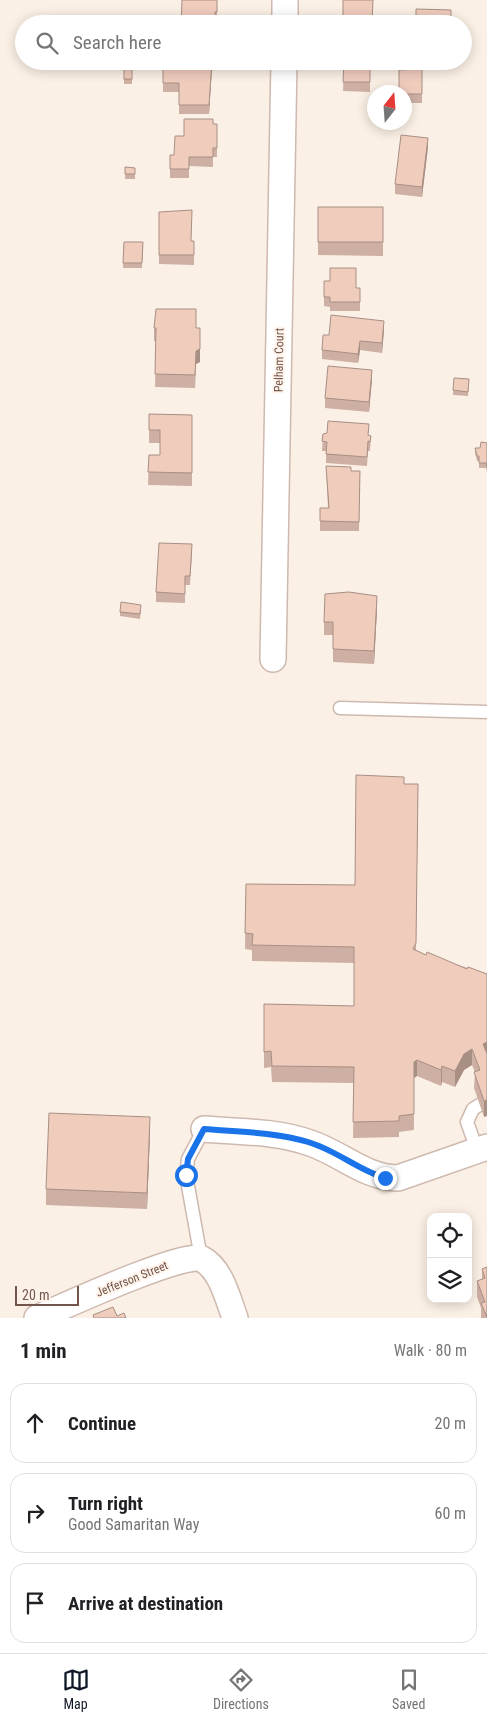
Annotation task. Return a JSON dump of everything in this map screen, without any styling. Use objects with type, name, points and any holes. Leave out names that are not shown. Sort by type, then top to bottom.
[{"type":"street","points":[[285,0],[285,15]]},
{"type":"street","name":"Pelham Court","points":[[273,659],[284,70]]},
{"type":"street","points":[[204,1129],[280,1136],[309,1142],[373,1174],[385,1178],[398,1178],[482,1148]]},
{"type":"street","name":"Jefferson Street","points":[[37,1318],[160,1266],[191,1257],[201,1258]]},
{"type":"street","points":[[201,1258],[214,1270],[226,1292],[235,1318]]},
{"type":"lane","points":[[340,708],[487,712]]},
{"type":"lane","points":[[482,1148],[467,1122],[473,1110],[487,1100]]},
{"type":"lane","points":[[201,1258],[186,1175],[188,1159],[204,1129]]},
{"type":"building","points":[[182,0],[217,0],[217,12],[215,12],[215,15],[181,15]]},
{"type":"building","points":[[343,0],[373,0],[372,15],[343,15]]},
{"type":"building","points":[[416,9],[451,10],[451,15],[416,15]]},
{"type":"building","points":[[124,70],[132,70],[132,79],[124,79]]},
{"type":"building","points":[[163,70],[211,70],[209,105],[179,105],[179,83],[163,83]]},
{"type":"building","points":[[344,70],[370,70],[370,82],[343,82]]},
{"type":"building","points":[[399,70],[422,70],[422,94],[412,94],[412,85],[399,85]]},
{"type":"building","points":[[184,119],[213,119],[213,124],[217,124],[217,148],[213,148],[213,157],[189,157],[189,169],[170,169],[170,155],[174,155],[175,136],[184,136]]},
{"type":"building","points":[[401,135],[428,138],[422,187],[395,184]]},
{"type":"building","points":[[125,167],[135,168],[135,174],[125,174]]},
{"type":"building","points":[[318,207],[383,207],[383,242],[318,242]]},
{"type":"building","points":[[192,210],[191,241],[194,241],[194,255],[159,255],[159,212]]},
{"type":"building","points":[[124,242],[143,242],[142,263],[123,263]]},
{"type":"building","points":[[330,268],[356,268],[356,288],[360,288],[360,302],[330,302],[330,297],[324,297],[324,281],[330,281]]},
{"type":"building","points":[[156,309],[196,309],[196,328],[200,328],[200,349],[196,351],[195,375],[155,374],[156,328],[154,328]]},
{"type":"building","points":[[331,315],[384,321],[382,343],[360,341],[358,354],[322,350],[323,335],[329,335]]},
{"type":"building","points":[[328,366],[372,370],[369,402],[325,398]]},
{"type":"building","points":[[454,378],[469,379],[468,392],[453,390]]},
{"type":"building","points":[[149,414],[192,415],[192,473],[148,472],[149,455],[160,455],[160,430],[149,430]]},
{"type":"building","points":[[328,421],[369,424],[368,435],[371,436],[370,442],[368,441],[367,457],[326,454],[327,442],[322,441],[323,434],[327,433]]},
{"type":"building","points":[[481,442],[487,443],[487,463],[479,463],[479,456],[477,456],[475,448],[480,448]]},
{"type":"building","points":[[326,466],[351,467],[351,471],[360,471],[359,522],[320,521],[320,508],[329,508]]},
{"type":"building","points":[[159,543],[192,544],[190,576],[185,576],[185,594],[156,592]]},
{"type":"building","points":[[349,592],[377,596],[374,651],[333,649],[333,622],[324,622],[325,594]]},
{"type":"building","points":[[121,602],[141,605],[140,614],[120,612]]},
{"type":"building","points":[[356,775],[404,777],[404,784],[418,784],[416,943],[413,949],[426,955],[427,952],[467,969],[468,967],[487,974],[487,1042],[483,1044],[487,1054],[487,1100],[484,1101],[474,1072],[480,1070],[472,1049],[464,1054],[455,1071],[442,1066],[441,1070],[417,1060],[414,1062],[414,1114],[399,1116],[399,1121],[353,1122],[354,1067],[272,1066],[271,1051],[264,1052],[264,1004],[354,1006],[354,947],[252,945],[253,934],[245,933],[246,884],[355,885]]},
{"type":"building","points":[[49,1113],[150,1117],[147,1193],[46,1189]]},
{"type":"building","points":[[487,1267],[487,1317],[481,1303],[485,1302],[477,1281],[485,1278],[482,1269]]},
{"type":"building","points":[[113,1307],[117,1316],[124,1313],[126,1318],[94,1318],[93,1315]]},
{"type":"route","points":[[186,1175],[188,1159],[204,1129],[280,1136],[309,1142],[373,1174],[385,1178]]}]
